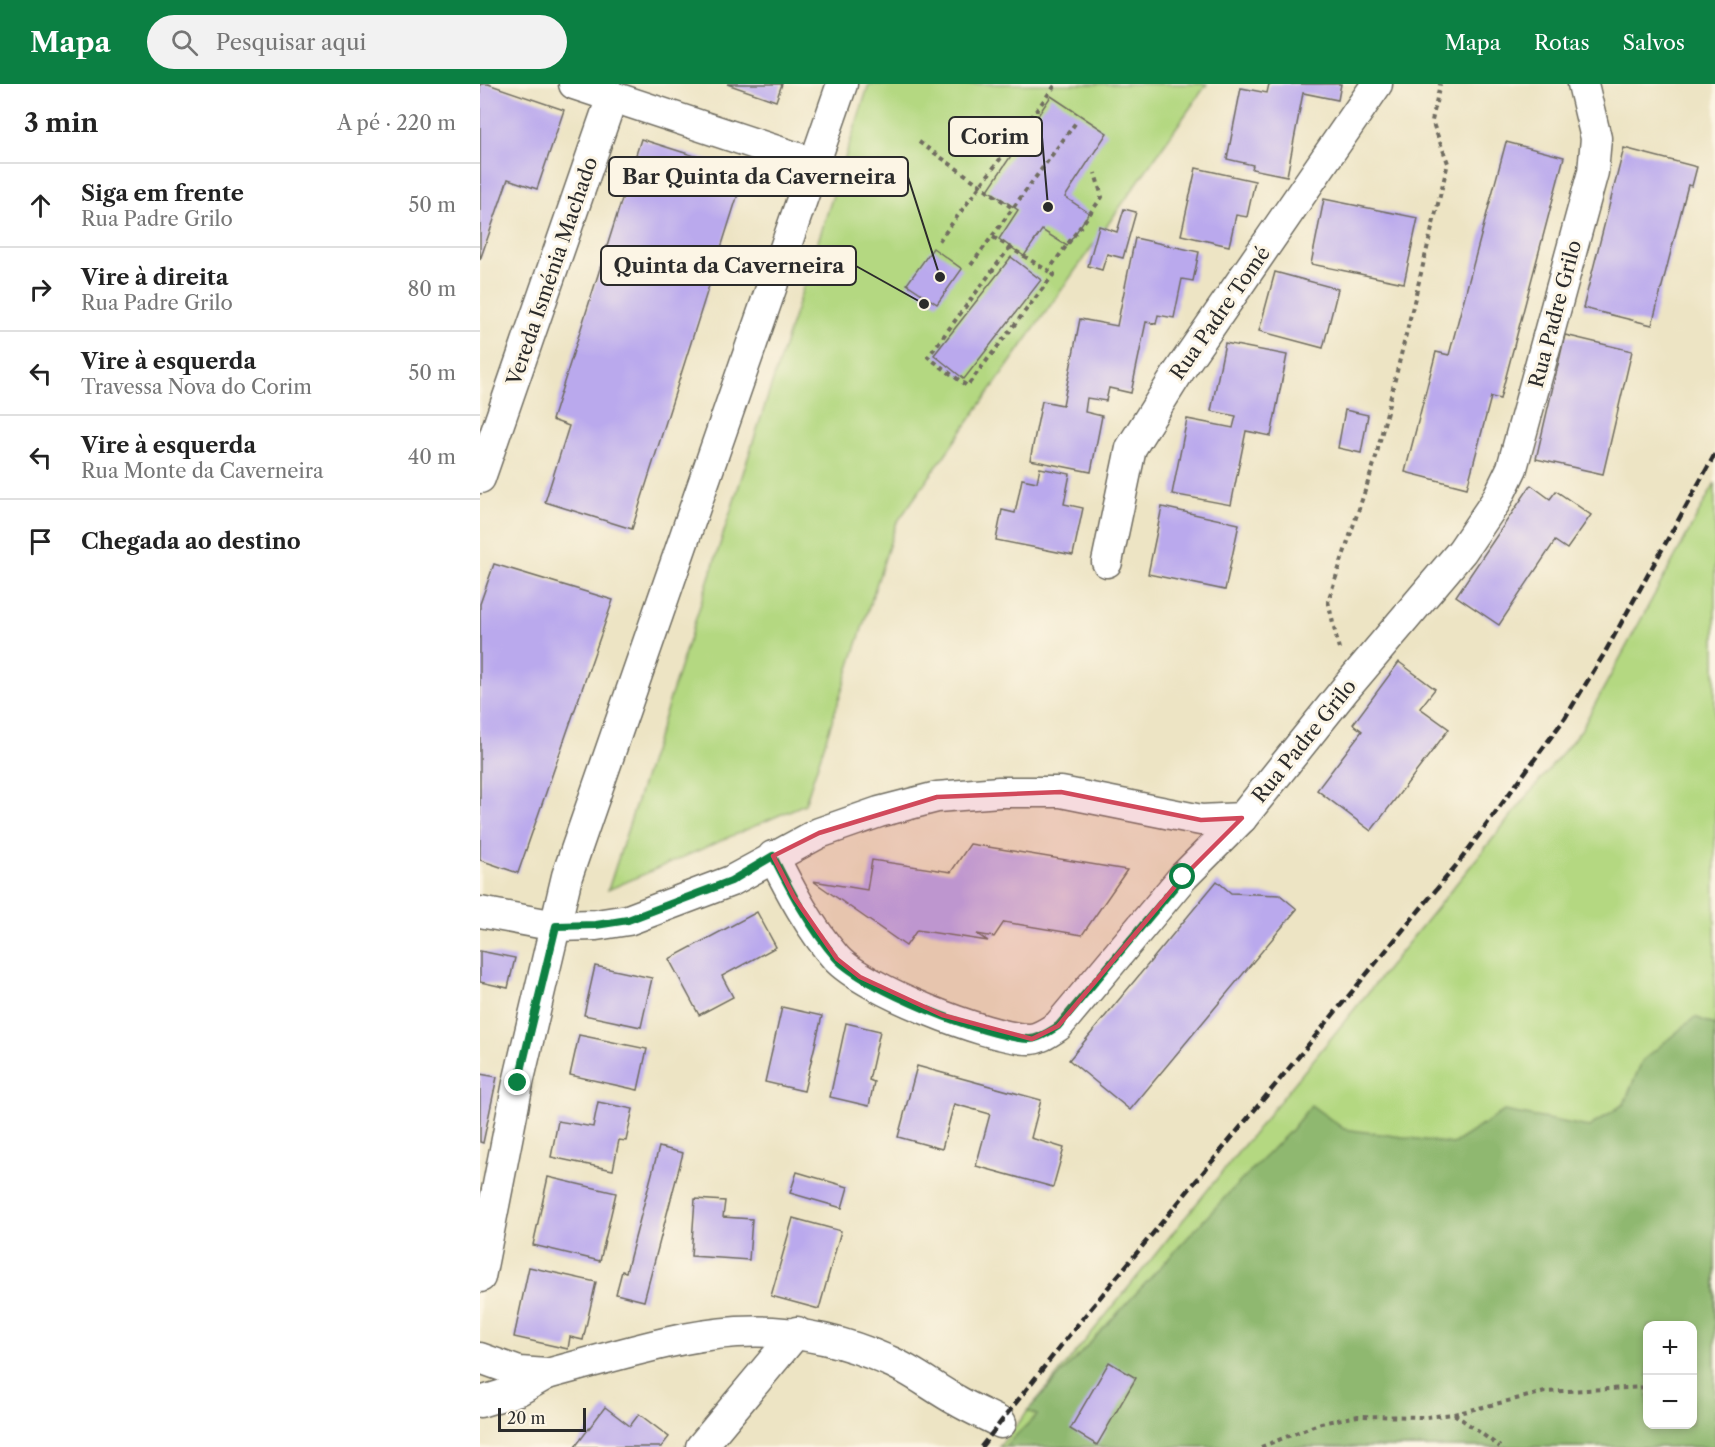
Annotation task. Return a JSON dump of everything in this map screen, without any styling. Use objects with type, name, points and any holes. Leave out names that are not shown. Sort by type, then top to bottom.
[{"type":"street","points":[[574,84],[813,163]]},
{"type":"street","points":[[480,1277],[518,1083],[567,876],[842,84]]},
{"type":"street","name":"Rua Padre Tomé","points":[[1107,562],[1131,448],[1178,374],[1377,84]]},
{"type":"street","name":"Rua Padre Grilo","points":[[773,856],[794,897],[816,932],[837,959],[860,977],[942,1015],[1010,1036],[1032,1039],[1058,1026],[1183,877],[1242,818],[1346,688],[1462,551],[1496,501],[1512,468],[1593,172],[1596,138],[1582,84]]},
{"type":"street","name":"Vereda Isménia Machado","points":[[480,478],[612,97]]},
{"type":"street","points":[[480,912],[556,926],[596,925],[628,920],[731,881],[773,856],[819,833],[879,812],[937,797],[999,792],[1061,792],[1201,820],[1242,818]]},
{"type":"street","points":[[480,1402],[519,1390],[547,1374],[697,1335],[748,1330],[797,1332],[832,1339],[892,1362],[957,1401],[1001,1423]]},
{"type":"street","points":[[701,1447],[797,1332]]},
{"type":"street","points":[[480,1358],[519,1372],[547,1374]]},
{"type":"path","points":[[939,241],[1056,84]]},
{"type":"path","points":[[1346,688],[1328,601],[1375,461],[1448,163],[1432,121],[1440,84]]},
{"type":"path","points":[[971,265],[1077,121]]},
{"type":"path","points":[[919,142],[1014,209]]},
{"type":"path","points":[[1048,271],[1102,196],[1095,173]]},
{"type":"path","points":[[993,237],[1010,247],[1048,271],[1054,274],[967,386],[928,357],[1010,247]]},
{"type":"path","points":[[1261,1447],[1321,1423],[1358,1416],[1426,1417],[1454,1414],[1545,1392],[1643,1387]]},
{"type":"path","points":[[1454,1414],[1500,1447]]},
{"type":"highlighted area","points":[[1061,792],[1201,820],[1242,818],[1183,877],[1058,1026],[1032,1039],[942,1015],[860,977],[837,959],[794,897],[773,856],[819,833],[937,797]]},
{"type":"green space","points":[[869,84],[1207,84],[896,524],[805,804],[608,890]]},
{"type":"green space","points":[[1715,483],[1715,1447],[999,1447],[1581,730]]},
{"type":"green space","points":[[1695,1017],[1715,1025],[1715,1447],[1004,1447],[1037,1415],[1027,1411],[1228,1194],[1291,1130],[1311,1105],[1344,1129],[1453,1144],[1504,1111],[1589,1127],[1624,1104],[1642,1061]]},
{"type":"building","points":[[480,84],[488,84],[564,110],[537,189],[508,179],[480,260]]},
{"type":"building","points":[[727,84],[782,84],[776,101]]},
{"type":"building","points":[[1269,84],[1341,84],[1338,100],[1303,93],[1287,176],[1252,169],[1253,165],[1227,159],[1241,88],[1267,93]]},
{"type":"building","points":[[1051,96],[1107,133],[1065,197],[1089,213],[1067,246],[1042,230],[1024,256],[999,239],[1018,210],[988,190]]},
{"type":"building","points":[[641,139],[745,172],[632,529],[545,502],[569,426],[552,420]]},
{"type":"building","points":[[1506,142],[1564,157],[1500,399],[1491,397],[1467,488],[1405,472],[1436,352],[1449,355]]},
{"type":"building","points":[[1624,148],[1697,167],[1692,186],[1688,185],[1652,325],[1583,308]]},
{"type":"building","points":[[1196,168],[1255,181],[1247,217],[1236,215],[1229,246],[1181,235]]},
{"type":"building","points":[[1324,199],[1418,218],[1404,283],[1311,264]]},
{"type":"building","points":[[1124,209],[1136,212],[1123,258],[1107,254],[1102,270],[1088,266],[1099,226],[1117,232]]},
{"type":"building","points":[[1135,238],[1199,252],[1193,281],[1182,279],[1174,318],[1158,315],[1156,324],[1146,322],[1131,393],[1109,388],[1106,401],[1087,398],[1085,412],[1102,416],[1091,472],[1030,460],[1042,401],[1063,405],[1080,319],[1117,326]]},
{"type":"building","points":[[933,248],[962,269],[937,304],[907,284]]},
{"type":"building","points":[[1011,257],[1041,280],[964,379],[934,355]]},
{"type":"building","points":[[1275,272],[1338,289],[1323,348],[1259,331]]},
{"type":"building","points":[[1565,335],[1632,351],[1603,474],[1536,459]]},
{"type":"building","points":[[1225,343],[1287,355],[1271,436],[1246,431],[1231,505],[1172,494],[1187,419],[1233,428],[1236,416],[1211,411]]},
{"type":"building","points":[[1345,410],[1368,415],[1361,453],[1338,448]]},
{"type":"building","points":[[1040,468],[1070,474],[1064,504],[1083,508],[1073,555],[996,540],[1002,510],[1015,513],[1022,479],[1037,482]]},
{"type":"building","points":[[1531,485],[1550,499],[1556,491],[1591,515],[1567,549],[1555,541],[1499,625],[1456,596]]},
{"type":"building","points":[[1162,507],[1239,524],[1225,590],[1148,574]]},
{"type":"building","points":[[494,564],[613,600],[518,873],[480,860],[480,604]]},
{"type":"building","points":[[1399,662],[1435,689],[1420,708],[1449,729],[1371,831],[1317,790],[1362,731],[1353,724]]},
{"type":"building","points":[[970,844],[1127,870],[1082,935],[1004,922],[994,937],[977,934],[988,941],[917,930],[906,946],[813,881],[867,890],[872,860],[951,872]]},
{"type":"building","points":[[1217,881],[1231,893],[1280,895],[1297,909],[1130,1110],[1069,1060]]},
{"type":"building","points":[[757,912],[776,947],[722,976],[733,997],[699,1015],[669,959]]},
{"type":"building","points":[[480,951],[515,958],[508,988],[480,982]]},
{"type":"building","points":[[595,966],[652,978],[641,1027],[584,1015]]},
{"type":"building","points":[[782,1007],[822,1016],[804,1091],[765,1082]]},
{"type":"building","points":[[846,1023],[880,1031],[869,1080],[874,1082],[869,1106],[830,1097]]},
{"type":"building","points":[[579,1035],[647,1049],[638,1090],[570,1075]]},
{"type":"building","points":[[917,1066],[1041,1100],[1031,1138],[1064,1148],[1053,1187],[976,1166],[990,1114],[954,1104],[942,1149],[898,1137]]},
{"type":"building","points":[[480,1074],[497,1077],[483,1143],[480,1142]]},
{"type":"building","points":[[598,1102],[633,1109],[626,1141],[619,1140],[613,1170],[551,1157],[558,1121],[593,1127]]},
{"type":"building","points":[[659,1147],[683,1153],[644,1301],[616,1294],[622,1271],[626,1272]]},
{"type":"building","points":[[797,1172],[848,1187],[842,1208],[790,1193]]},
{"type":"building","points":[[548,1177],[616,1193],[600,1261],[533,1245]]},
{"type":"building","points":[[695,1199],[725,1201],[723,1217],[752,1219],[749,1260],[691,1256]]},
{"type":"building","points":[[793,1218],[841,1231],[819,1309],[771,1296]]},
{"type":"building","points":[[529,1267],[596,1282],[583,1340],[570,1337],[568,1349],[514,1337]]},
{"type":"building","points":[[1109,1362],[1136,1378],[1097,1445],[1070,1429]]},
{"type":"building","points":[[605,1407],[630,1426],[639,1414],[669,1437],[661,1447],[575,1447]]},
{"type":"railway","points":[[981,1447],[1074,1329],[1459,862],[1565,718],[1604,654],[1715,454]]},
{"type":"place","name":"Corim","points":[[1048,207]]},
{"type":"place","name":"Bar Quinta da Caverneira","points":[[940,277]]},
{"type":"place","name":"Quinta da Caverneira","points":[[924,304]]},
{"type":"route","points":[[518,1083],[556,926],[596,925],[628,920],[731,881],[773,856],[794,897],[816,932],[837,959],[860,977],[942,1015],[1010,1036],[1032,1039],[1058,1026],[1183,877]]}]
